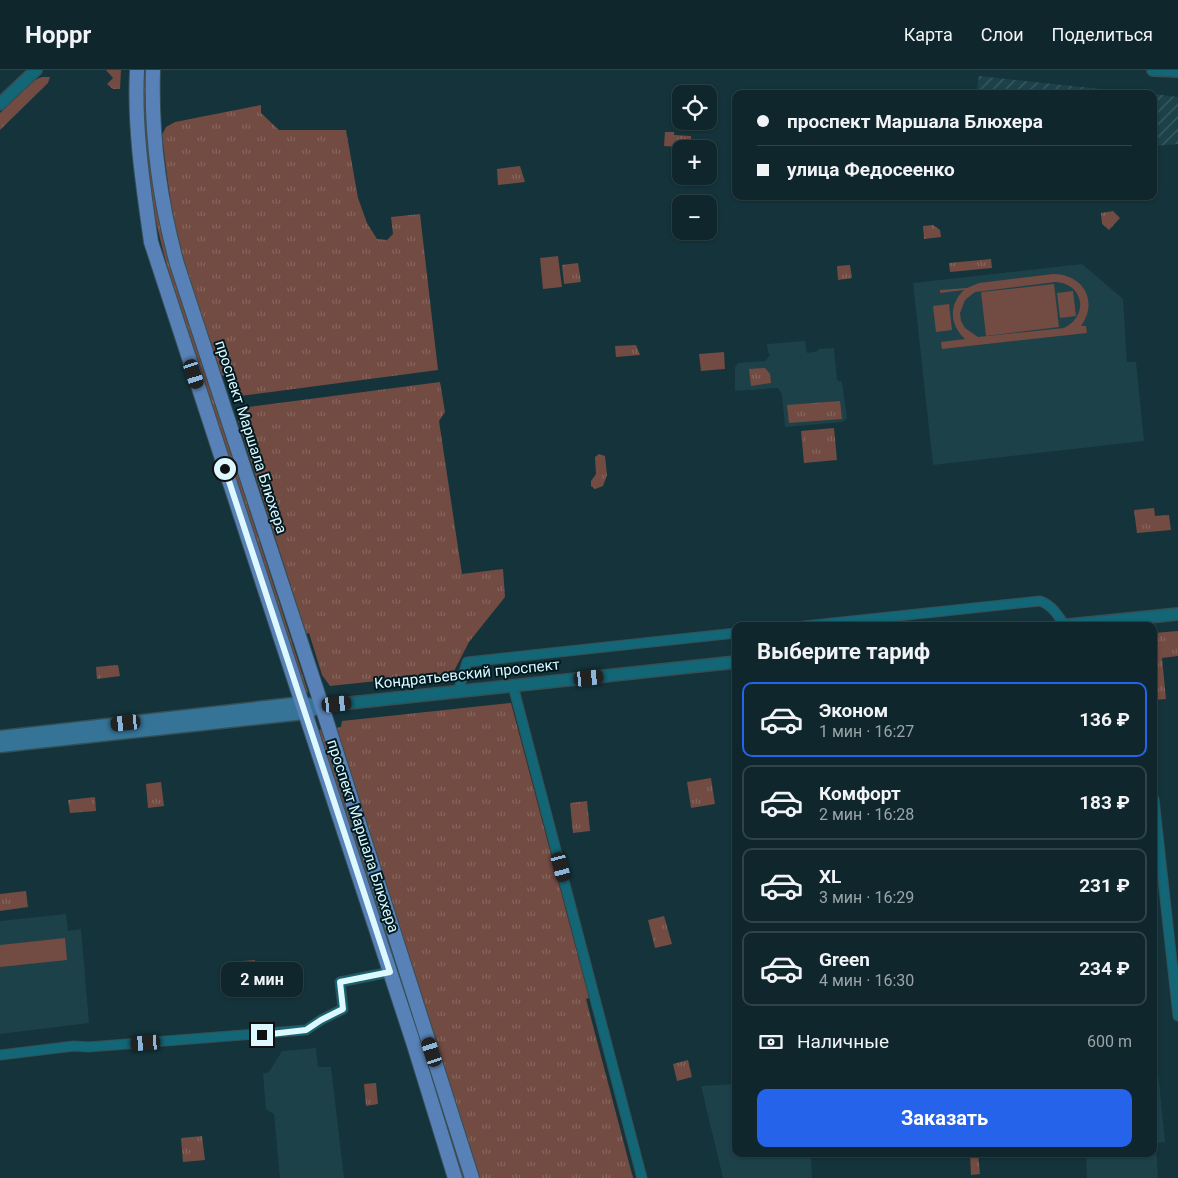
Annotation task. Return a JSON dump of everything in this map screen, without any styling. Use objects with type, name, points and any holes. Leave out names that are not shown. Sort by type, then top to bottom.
[{"type":"main road","name":"проспект Маршала Блюхера","points":[[137,70],[136,111],[139,148],[151,242],[390,972],[455,1178]]},
{"type":"main road","name":"проспект Маршала Блюхера","points":[[153,70],[156,144],[169,234],[175,256],[322,706],[472,1178]]},
{"type":"main road","name":"Кондратьевский проспект","points":[[0,738],[322,706]]},
{"type":"main road","name":"Кондратьевский проспект","points":[[0,746],[303,708]]},
{"type":"street","points":[[0,104],[36,70]]},
{"type":"street","points":[[1153,70],[1178,72]]},
{"type":"street","points":[[842,622],[1040,601],[1047,604],[1062,622]]},
{"type":"street","points":[[1122,622],[1178,614]]},
{"type":"street","points":[[458,692],[467,662],[732,633]]},
{"type":"street","name":"Кондратьевский проспект","points":[[322,706],[732,662]]},
{"type":"street","points":[[514,686],[642,1178]]},
{"type":"street","points":[[1157,826],[1178,1016]]},
{"type":"street","points":[[0,1055],[74,1046],[88,1048],[306,1030],[343,1009],[340,982],[390,972]]},
{"type":"street","points":[[450,1160],[450,1178]]},
{"type":"shaded area","points":[[979,76],[1110,90],[977,90]]},
{"type":"shaded area","points":[[1157,94],[1178,97],[1178,144],[1157,146]]},
{"type":"shaded area","points":[[1082,264],[1123,299],[1127,362],[1136,362],[1144,441],[933,465],[913,283]]},
{"type":"shaded area","points":[[805,341],[807,353],[818,351],[818,349],[834,348],[837,380],[842,382],[847,418],[843,422],[785,427],[782,395],[778,388],[735,391],[735,367],[738,363],[765,361],[770,355],[767,344]]},
{"type":"shaded area","points":[[66,914],[68,931],[81,929],[89,1023],[0,1034],[0,921]]},
{"type":"shaded area","points":[[316,1048],[318,1067],[331,1067],[344,1178],[280,1178],[274,1114],[266,1109],[263,1074],[269,1072],[282,1051]]},
{"type":"shaded area","points":[[1157,1061],[1165,1142],[1157,1143]]},
{"type":"shaded area","points":[[732,1084],[732,1157],[811,1157],[812,1178],[723,1178],[701,1086]]},
{"type":"shaded area","points":[[1086,1157],[1157,1157],[1158,1178],[1087,1178]]},
{"type":"green space","points":[[106,70],[121,70],[120,89],[113,89],[107,84],[113,78]]},
{"type":"green space","points":[[143,70],[148,70],[173,272],[307,693],[303,692],[169,273],[147,171],[143,120]]},
{"type":"green space","points":[[42,77],[50,77],[48,83],[0,130],[0,113],[33,81]]},
{"type":"green space","points":[[261,105],[261,113],[279,130],[346,130],[358,198],[367,223],[377,239],[387,240],[393,234],[391,217],[420,214],[438,370],[240,396],[232,393],[225,376],[220,375],[181,257],[170,199],[162,135],[166,127],[175,122]]},
{"type":"green space","points":[[665,132],[674,132],[674,135],[691,136],[691,140],[672,140],[672,147],[664,146]]},
{"type":"green space","points":[[520,166],[525,182],[498,185],[497,169]]},
{"type":"green space","points":[[1113,211],[1120,218],[1109,230],[1102,224],[1101,213]]},
{"type":"green space","points":[[933,225],[940,230],[941,237],[924,239],[923,226]]},
{"type":"green space","points":[[558,256],[562,287],[543,289],[540,258]]},
{"type":"green space","points":[[991,259],[992,268],[950,272],[949,263]]},
{"type":"green space","points":[[578,263],[581,282],[564,284],[562,265]]},
{"type":"green space","points":[[850,265],[852,278],[838,280],[837,266]]},
{"type":"green space","points":[[1053,274],[1064,275],[1073,279],[1080,284],[1088,299],[1086,317],[1081,326],[1086,326],[1087,333],[942,349],[941,342],[965,339],[956,328],[953,315],[955,302],[964,290],[940,293],[940,290],[967,288],[979,283]],"holes":[[[1055,282],[1072,288],[1080,301],[1078,315],[1064,328],[978,337],[965,328],[961,321],[960,313],[965,300],[975,292]]]},
{"type":"green space","points":[[1054,284],[1059,327],[986,336],[981,292]]},
{"type":"green space","points":[[1073,291],[1076,316],[1060,318],[1057,293]]},
{"type":"green space","points":[[949,304],[952,330],[936,332],[933,306]]},
{"type":"green space","points":[[636,345],[640,355],[616,357],[615,346]]},
{"type":"green space","points":[[724,352],[725,369],[701,371],[699,354]]},
{"type":"green space","points":[[765,368],[770,374],[771,383],[751,386],[749,369]]},
{"type":"green space","points":[[440,382],[445,412],[439,421],[462,574],[503,569],[505,597],[469,642],[453,673],[330,686],[322,675],[309,633],[306,634],[238,421],[238,413],[243,408],[249,407]]},
{"type":"green space","points":[[840,401],[842,419],[789,423],[787,405]]},
{"type":"green space","points":[[834,428],[837,460],[804,463],[801,431]]},
{"type":"green space","points":[[599,454],[605,456],[607,475],[603,486],[595,489],[591,486],[591,481],[596,474],[595,457]]},
{"type":"green space","points":[[1154,508],[1155,516],[1169,515],[1171,530],[1137,533],[1134,510]]},
{"type":"green space","points":[[1178,631],[1178,656],[1162,658],[1166,699],[1157,700],[1157,633]]},
{"type":"green space","points":[[118,665],[120,676],[97,679],[96,667]]},
{"type":"green space","points":[[511,703],[589,998],[586,999],[633,1178],[479,1178],[336,728],[341,727],[342,721]]},
{"type":"green space","points":[[322,729],[465,1178],[461,1178],[319,730]]},
{"type":"green space","points":[[711,778],[715,804],[691,808],[687,782]]},
{"type":"green space","points":[[161,782],[164,806],[148,808],[146,784]]},
{"type":"green space","points":[[95,797],[96,811],[70,813],[68,800]]},
{"type":"green space","points":[[587,801],[590,831],[573,833],[570,803]]},
{"type":"green space","points":[[26,891],[28,907],[0,911],[0,894]]},
{"type":"green space","points":[[664,916],[672,944],[655,948],[648,920]]},
{"type":"green space","points":[[65,938],[67,960],[0,967],[0,945]]},
{"type":"green space","points":[[255,960],[257,975],[245,977],[243,961]]},
{"type":"green space","points":[[688,1060],[692,1077],[677,1081],[673,1064]]},
{"type":"green space","points":[[376,1083],[378,1104],[366,1106],[364,1084]]},
{"type":"green space","points":[[202,1136],[205,1160],[183,1162],[181,1138]]},
{"type":"green space","points":[[970,1157],[978,1157],[980,1174],[971,1175]]},
{"type":"route","points":[[225,469],[390,972],[340,982],[343,1009],[306,1030],[262,1035]]}]
